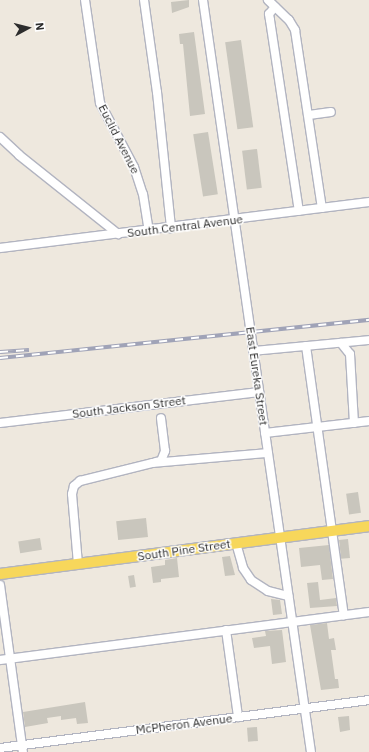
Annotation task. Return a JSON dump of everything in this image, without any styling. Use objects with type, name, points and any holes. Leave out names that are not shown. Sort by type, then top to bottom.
[{"type":"main road","name":"South Pine Street","points":[[0,574],[369,526]]},
{"type":"street","name":"Euclid Avenue","points":[[85,0],[100,103],[134,167],[143,194],[149,230]]},
{"type":"street","points":[[144,0],[171,228]]},
{"type":"street","name":"East Eureka Street","points":[[203,0],[311,752]]},
{"type":"street","points":[[268,0],[289,20],[295,30],[322,208]]},
{"type":"street","points":[[275,7],[269,14],[299,211]]},
{"type":"street","points":[[309,115],[331,112]]},
{"type":"street","points":[[0,137],[19,155],[118,234]]},
{"type":"street","name":"South Central Avenue","points":[[2,247],[171,228],[369,202]]},
{"type":"street","points":[[253,351],[369,340]]},
{"type":"street","points":[[341,343],[350,354],[354,423]]},
{"type":"street","points":[[306,346],[330,531],[344,615]]},
{"type":"street","name":"South Jackson Street","points":[[0,423],[259,392]]},
{"type":"street","points":[[154,463],[164,457],[161,418]]},
{"type":"street","points":[[265,433],[369,421]]},
{"type":"street","points":[[78,564],[74,486],[94,476],[154,463],[268,453]]},
{"type":"street","points":[[236,543],[243,568],[251,580],[268,592],[288,596]]},
{"type":"street","points":[[0,586],[23,749]]},
{"type":"street","points":[[0,660],[369,612]]},
{"type":"street","points":[[226,630],[238,717]]},
{"type":"street","name":"McPheron Avenue","points":[[0,748],[23,749],[238,717],[369,700]]},
{"type":"building","points":[[189,0],[189,7],[172,13],[171,2]]},
{"type":"building","points":[[194,32],[205,114],[190,116],[183,44],[180,44],[179,34]]},
{"type":"building","points":[[241,40],[253,127],[237,129],[225,42]]},
{"type":"building","points":[[208,132],[218,194],[203,197],[193,134]]},
{"type":"building","points":[[257,149],[262,188],[247,190],[242,151]]},
{"type":"building","points":[[358,492],[361,513],[349,514],[346,494]]},
{"type":"building","points":[[146,518],[148,537],[118,540],[116,521]]},
{"type":"building","points":[[40,538],[42,550],[20,553],[18,541]]},
{"type":"building","points":[[348,539],[350,558],[341,559],[339,540]]},
{"type":"building","points":[[329,545],[333,579],[322,580],[320,565],[301,567],[299,548]]},
{"type":"building","points":[[230,556],[235,575],[225,576],[222,557]]},
{"type":"building","points":[[177,558],[179,577],[161,579],[161,582],[153,583],[151,567],[165,565],[165,560]]},
{"type":"building","points":[[134,575],[136,587],[130,588],[128,576]]},
{"type":"building","points":[[318,582],[320,600],[336,598],[337,606],[310,608],[307,583]]},
{"type":"building","points":[[271,599],[280,600],[282,614],[273,615]]},
{"type":"building","points":[[327,623],[329,639],[334,638],[336,650],[331,650],[335,679],[338,679],[339,688],[321,690],[310,625]]},
{"type":"building","points":[[282,630],[286,662],[272,664],[270,646],[254,648],[252,638],[266,636],[265,631]]},
{"type":"building","points":[[85,702],[88,723],[77,724],[76,718],[61,720],[61,716],[47,718],[48,723],[25,727],[23,712]]},
{"type":"building","points":[[349,716],[350,730],[340,732],[338,717]]},
{"type":"building","points":[[257,727],[258,741],[248,742],[247,728]]},
{"type":"railway","points":[[0,358],[369,320]]},
{"type":"railway","points":[[0,352],[29,350]]}]
